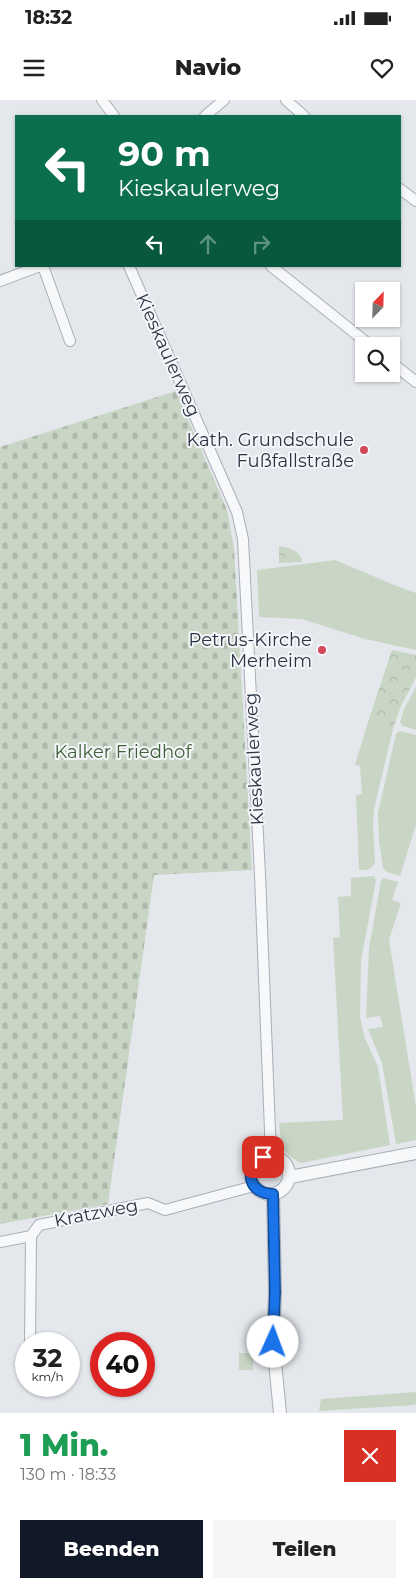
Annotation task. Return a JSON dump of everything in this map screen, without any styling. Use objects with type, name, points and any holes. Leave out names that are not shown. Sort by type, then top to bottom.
[{"type":"street","points":[[102,100],[113,115]]},
{"type":"street","points":[[206,115],[224,100]]},
{"type":"street","points":[[286,100],[303,115]]},
{"type":"street","points":[[401,190],[416,201]]},
{"type":"street","points":[[0,281],[39,267]]},
{"type":"street","points":[[42,267],[70,341]]},
{"type":"street","name":"Kieskaulerweg","points":[[129,267],[237,512],[243,539],[260,874],[271,1156]]},
{"type":"street","points":[[272,267],[361,337]]},
{"type":"street","points":[[400,369],[416,382]]},
{"type":"street","points":[[290,1177],[416,1153]]},
{"type":"street","points":[[263,1157],[278,1157],[287,1165],[290,1177],[288,1184],[283,1190],[273,1194],[266,1194],[254,1186],[251,1170],[256,1162],[263,1157]]},
{"type":"street","name":"Kratzweg","points":[[0,1242],[31,1236],[39,1224],[148,1203],[165,1210],[254,1186]]},
{"type":"street","points":[[273,1194],[275,1292],[273,1342],[280,1413]]},
{"type":"street","points":[[30,1332],[31,1236]]},
{"type":"green space","name":"Kalker Friedhof","points":[[176,391],[227,510],[234,548],[252,870],[154,875],[108,1204],[0,1224],[0,447]]},
{"type":"green space","points":[[279,546],[297,552],[302,562],[279,563]]},
{"type":"green space","points":[[335,560],[416,593],[416,650],[365,639],[302,619],[259,617],[257,570]]},
{"type":"green space","points":[[392,650],[416,655],[416,677],[401,706],[393,729],[368,722]]},
{"type":"green space","points":[[416,687],[416,730],[403,726],[400,722],[404,709]]},
{"type":"green space","points":[[368,722],[393,729],[374,809],[375,862],[369,869],[359,870],[356,795],[362,794],[360,766],[355,765]]},
{"type":"green space","points":[[400,731],[416,735],[416,825],[400,876],[387,872],[383,868],[379,841],[378,813],[396,734]]},
{"type":"green space","points":[[374,876],[376,880],[361,961],[360,1016],[364,1036],[378,1067],[390,1145],[301,1163],[289,1155],[283,1147],[279,1123],[343,1120],[333,938],[340,937],[338,897],[351,896],[351,878]]},
{"type":"green space","points":[[383,878],[398,882],[392,900],[401,903],[389,940],[416,1107],[416,1140],[396,1144],[382,1063],[368,1029],[383,1027],[380,1016],[366,1018],[369,948]]},
{"type":"green space","points":[[239,1353],[253,1353],[253,1370],[239,1370]]},
{"type":"green space","points":[[416,1392],[416,1404],[414,1405],[319,1411],[321,1399]]},
{"type":"place","name":"Kath. Grundschule Fußfallstraße","points":[[364,450]]},
{"type":"place","name":"Petrus-Kirche Merheim","points":[[322,650]]},
{"type":"route","points":[[263,1157],[256,1162],[251,1170],[251,1178],[254,1186],[259,1191],[273,1194],[275,1292],[273,1342]]}]
